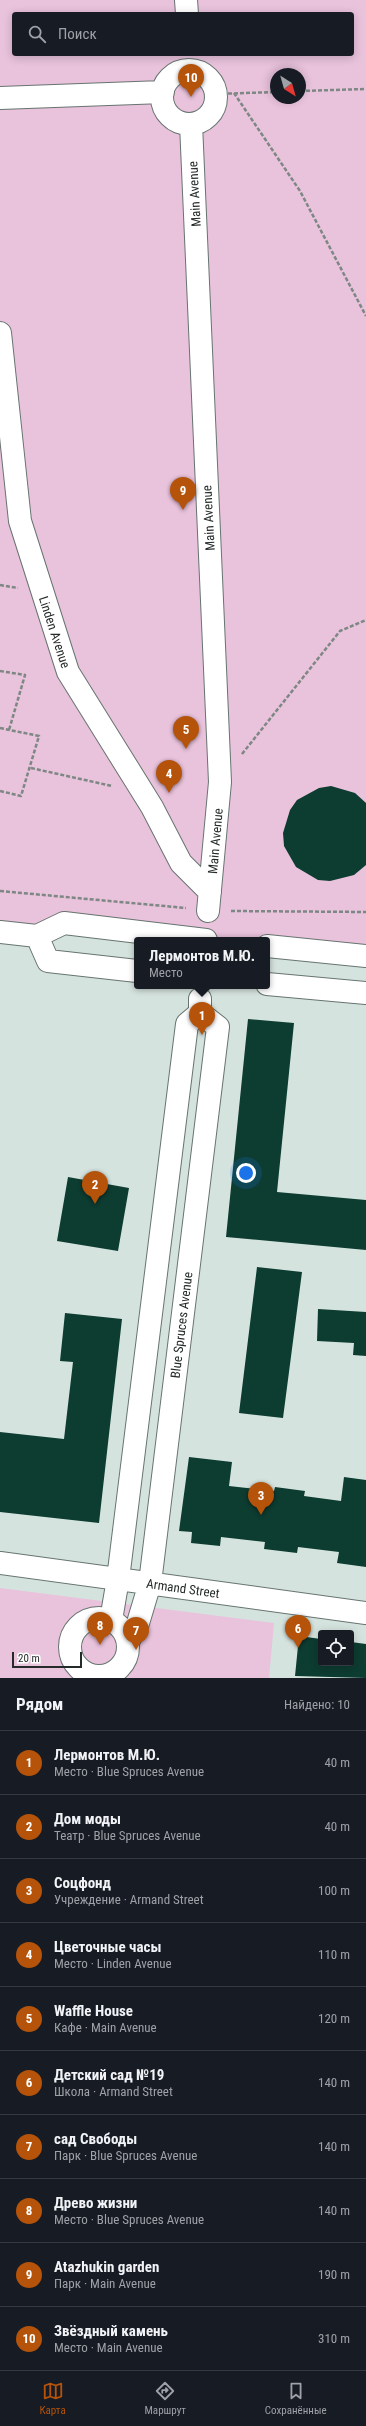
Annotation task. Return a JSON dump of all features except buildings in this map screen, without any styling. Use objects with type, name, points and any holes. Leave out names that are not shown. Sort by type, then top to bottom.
[{"type":"street","points":[[186,0],[187,12]]},
{"type":"street","points":[[189,62],[225,94],[216,105],[212,113],[199,122],[190,124],[175,120],[169,115],[164,108],[162,92],[172,76],[180,71],[189,62]]},
{"type":"street","points":[[0,98],[162,92]]},
{"type":"street","name":"Main Avenue","points":[[190,124],[220,782],[209,901]]},
{"type":"street","name":"Linden Avenue","points":[[0,333],[20,521],[68,672],[144,794],[181,863],[209,901]]},
{"type":"street","points":[[0,932],[37,936],[64,923],[181,937]]},
{"type":"street","points":[[37,936],[48,961],[134,971]]},
{"type":"street","points":[[270,946],[366,956]]},
{"type":"street","points":[[270,984],[366,992]]},
{"type":"street","name":"Blue Spruces Avenue","points":[[111,1620],[118,1579],[187,1024],[200,1006],[218,1027],[150,1583],[138,1623],[128,1642]]},
{"type":"street","name":"Armand Street","points":[[0,1563],[366,1613]]},
{"type":"street","points":[[102,1618],[111,1620],[122,1629],[128,1642],[126,1656],[118,1669],[110,1674],[89,1677],[74,1663],[70,1649],[72,1635],[77,1627],[88,1620],[102,1618]]},
{"type":"path","points":[[306,91],[366,89]]},
{"type":"path","points":[[225,94],[270,92]]},
{"type":"path","points":[[225,94],[300,191],[366,316]]},
{"type":"path","points":[[220,782],[340,631],[366,620]]},
{"type":"path","points":[[0,671],[25,675],[9,730]]},
{"type":"path","points":[[0,728],[39,736],[31,768],[21,796],[0,791]]},
{"type":"path","points":[[31,768],[144,794]]},
{"type":"path","points":[[0,891],[209,901],[366,912]]},
{"type":"shaded area","points":[[0,0],[366,0],[366,956],[270,940],[270,937],[181,937],[64,923],[0,932]]},
{"type":"shaded area","points":[[0,1588],[274,1623],[269,1678],[0,1678]]},
{"type":"place","name":"Звёздный камень","points":[[191,97]]},
{"type":"place","name":"Atazhukin garden","points":[[183,510]]},
{"type":"place","name":"Waffle House","points":[[186,749]]},
{"type":"place","name":"Цветочные часы","points":[[169,793]]},
{"type":"place","name":"Лермонтов М.Ю.","points":[[202,1035]]},
{"type":"place","name":"Дом моды","points":[[95,1204]]},
{"type":"place","name":"Соцфонд","points":[[261,1515]]},
{"type":"place","name":"Древо жизни","points":[[100,1645]]},
{"type":"place","name":"Детский сад №19","points":[[298,1648]]},
{"type":"place","name":"сад Свободы","points":[[136,1650]]}]
